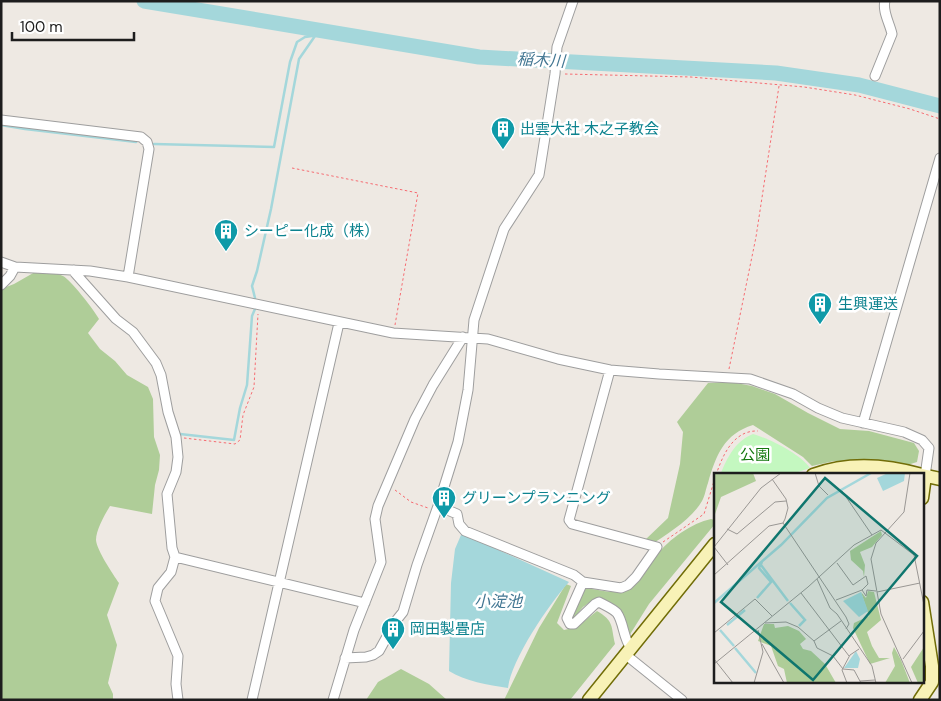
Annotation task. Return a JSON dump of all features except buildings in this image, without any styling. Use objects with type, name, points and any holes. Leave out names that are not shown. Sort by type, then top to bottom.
[{"type":"street","points":[[333,700],[345,658],[381,562],[375,519],[378,506],[428,393],[467,337],[504,230],[539,175],[555,74],[556,56],[574,1]]},
{"type":"street","points":[[875,76],[892,34],[885,11],[885,1]]},
{"type":"street","points":[[1,120],[141,137],[147,142],[149,149],[128,277]]},
{"type":"street","points":[[863,423],[940,158]]},
{"type":"street","points":[[1,262],[15,267],[74,270],[128,277],[259,303],[393,334],[488,339],[558,359],[610,370],[750,379],[793,394],[818,408],[842,418],[904,432],[922,440],[929,448],[923,473]]},
{"type":"street","points":[[1,285],[10,276],[15,267]]},
{"type":"street","points":[[74,270],[75,274],[116,319],[133,332],[156,363],[161,375],[168,412],[176,437],[178,457],[176,472],[167,494],[172,548],[175,557],[171,572],[158,588],[155,601],[178,656],[176,684],[178,700]]},
{"type":"street","points":[[252,700],[339,323]]},
{"type":"street","points":[[345,658],[366,657],[379,651],[395,622],[403,612],[416,565],[458,442],[468,390],[467,337]]},
{"type":"street","points":[[437,508],[456,514],[459,524],[465,531],[574,575],[583,582],[620,588],[628,585],[657,548],[572,524],[570,520],[610,370]]},
{"type":"street","points":[[818,473],[842,468],[873,466],[915,473]]},
{"type":"street","points":[[924,475],[940,479]]},
{"type":"street","points":[[589,700],[714,545]]},
{"type":"street","points":[[175,557],[365,603]]},
{"type":"street","points":[[583,582],[567,618],[568,622],[574,624],[599,602],[615,612],[629,651],[682,700]]},
{"type":"street","points":[[920,700],[932,682],[932,666],[924,615]]},
{"type":"path","points":[[555,74],[691,77],[804,87],[855,95],[940,119]]},
{"type":"path","points":[[727,377],[756,237],[779,86]]},
{"type":"path","points":[[292,168],[418,193],[393,334]]},
{"type":"path","points":[[176,437],[235,444],[240,440],[244,415],[254,387],[259,303]]},
{"type":"path","points":[[717,473],[734,440],[749,431],[758,431]]},
{"type":"path","points":[[657,548],[678,530],[704,514],[714,481]]},
{"type":"path","points":[[388,483],[411,502],[437,508]]},
{"type":"green space","points":[[35,272],[56,273],[71,283],[88,302],[99,319],[88,333],[100,349],[115,361],[127,375],[148,387],[153,399],[154,437],[160,455],[152,514],[110,506],[96,536],[99,550],[119,583],[107,615],[117,645],[108,683],[113,694],[113,700],[1,700],[1,289]]},
{"type":"green space","points":[[731,382],[752,386],[775,394],[840,429],[869,431],[914,443],[919,451],[917,462],[901,467],[834,461],[812,466],[803,457],[753,425],[735,434],[723,447],[714,463],[703,499],[698,508],[678,526],[649,546],[645,540],[668,518],[680,464],[683,432],[677,422],[708,383]]},
{"type":"green space","name":"公園","points":[[753,434],[768,439],[799,457],[810,468],[795,473],[721,473],[736,446]]},
{"type":"green space","points":[[714,520],[714,525],[649,604],[629,636],[619,611],[596,598],[583,607],[572,620],[571,616],[585,588],[614,592],[629,589],[643,576],[657,555],[674,538],[704,521]]},
{"type":"green space","points":[[566,584],[571,586],[557,623],[564,630],[577,627],[597,611],[609,621],[615,644],[570,700],[504,700],[539,628]]},
{"type":"green space","points":[[401,669],[429,684],[447,700],[366,700],[378,682]]},
{"type":"water","name":"小淀池","points":[[461,535],[468,536],[569,582],[551,604],[523,648],[508,688],[469,680],[449,671],[451,583],[455,549]]},
{"type":"waterway","name":"稲木川","points":[[144,1],[479,57],[776,73],[859,85],[940,106]]},
{"type":"waterway","points":[[154,144],[274,147],[290,62],[297,42],[305,37],[333,33]]},
{"type":"waterway","points":[[255,298],[252,286],[271,209],[299,59],[315,36]]},
{"type":"waterway","points":[[1,125],[136,142]]},
{"type":"waterway","points":[[180,434],[234,440],[240,408],[247,385],[252,316],[255,309]]},
{"type":"place","name":"出雲大社 木之子教会","points":[[503,150]]},
{"type":"place","name":"シーピー化成（株）","points":[[226,252]]},
{"type":"place","name":"生興運送","points":[[820,325]]},
{"type":"place","name":"グリーンプランニング","points":[[444,519]]},
{"type":"place","name":"岡田製畳店","points":[[393,650]]}]
